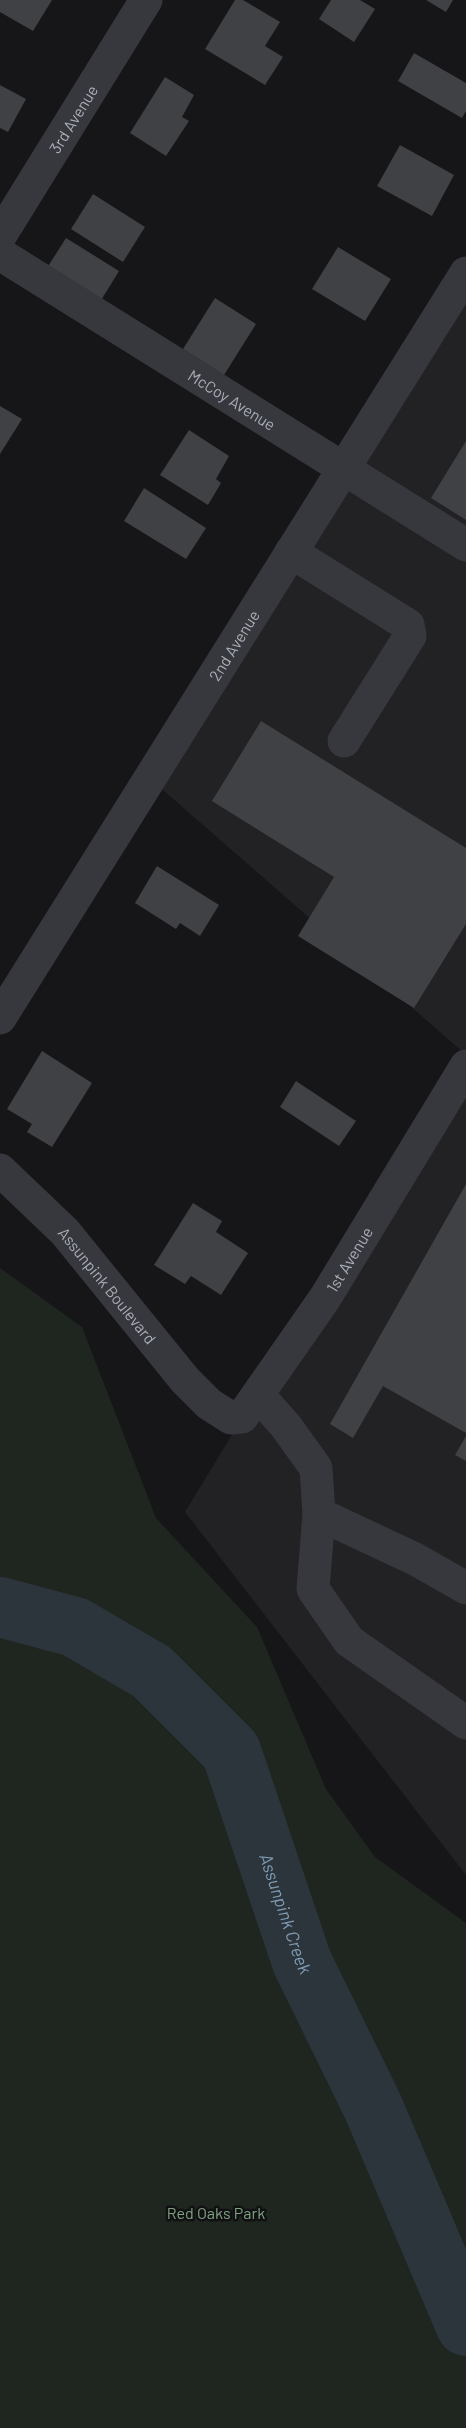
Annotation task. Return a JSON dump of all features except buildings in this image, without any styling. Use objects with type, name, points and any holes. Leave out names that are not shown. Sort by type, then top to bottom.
[{"type":"street","name":"3rd Avenue","points":[[0,236],[146,0]]},
{"type":"street","name":"McCoy Avenue","points":[[0,254],[466,545]]},
{"type":"street","name":"2nd Avenue","points":[[0,1018],[291,552],[461,291]]},
{"type":"street","points":[[291,552],[408,625],[410,636],[344,741]]},
{"type":"street","name":"1st Avenue","points":[[209,1404],[231,1418],[242,1418],[325,1298],[466,1066]]},
{"type":"street","name":"Assunpink Boulevard","points":[[0,1170],[65,1232],[185,1380],[209,1404]]},
{"type":"street","points":[[259,1395],[285,1425],[316,1468],[319,1514],[313,1589],[349,1641],[466,1723]]},
{"type":"street","points":[[319,1514],[416,1559],[466,1588]]},
{"type":"shaded area","points":[[466,263],[466,1875],[185,1512],[464,1053],[148,777]]},
{"type":"green space","name":"Red Oaks Park","points":[[0,1268],[82,1327],[156,1518],[257,1627],[326,1789],[375,1857],[466,1923],[466,2428],[0,2428]]},
{"type":"waterway","name":"Assunpink Creek","points":[[0,1607],[75,1627],[152,1672],[231,1751],[302,1962],[373,2107],[466,2326]]}]
